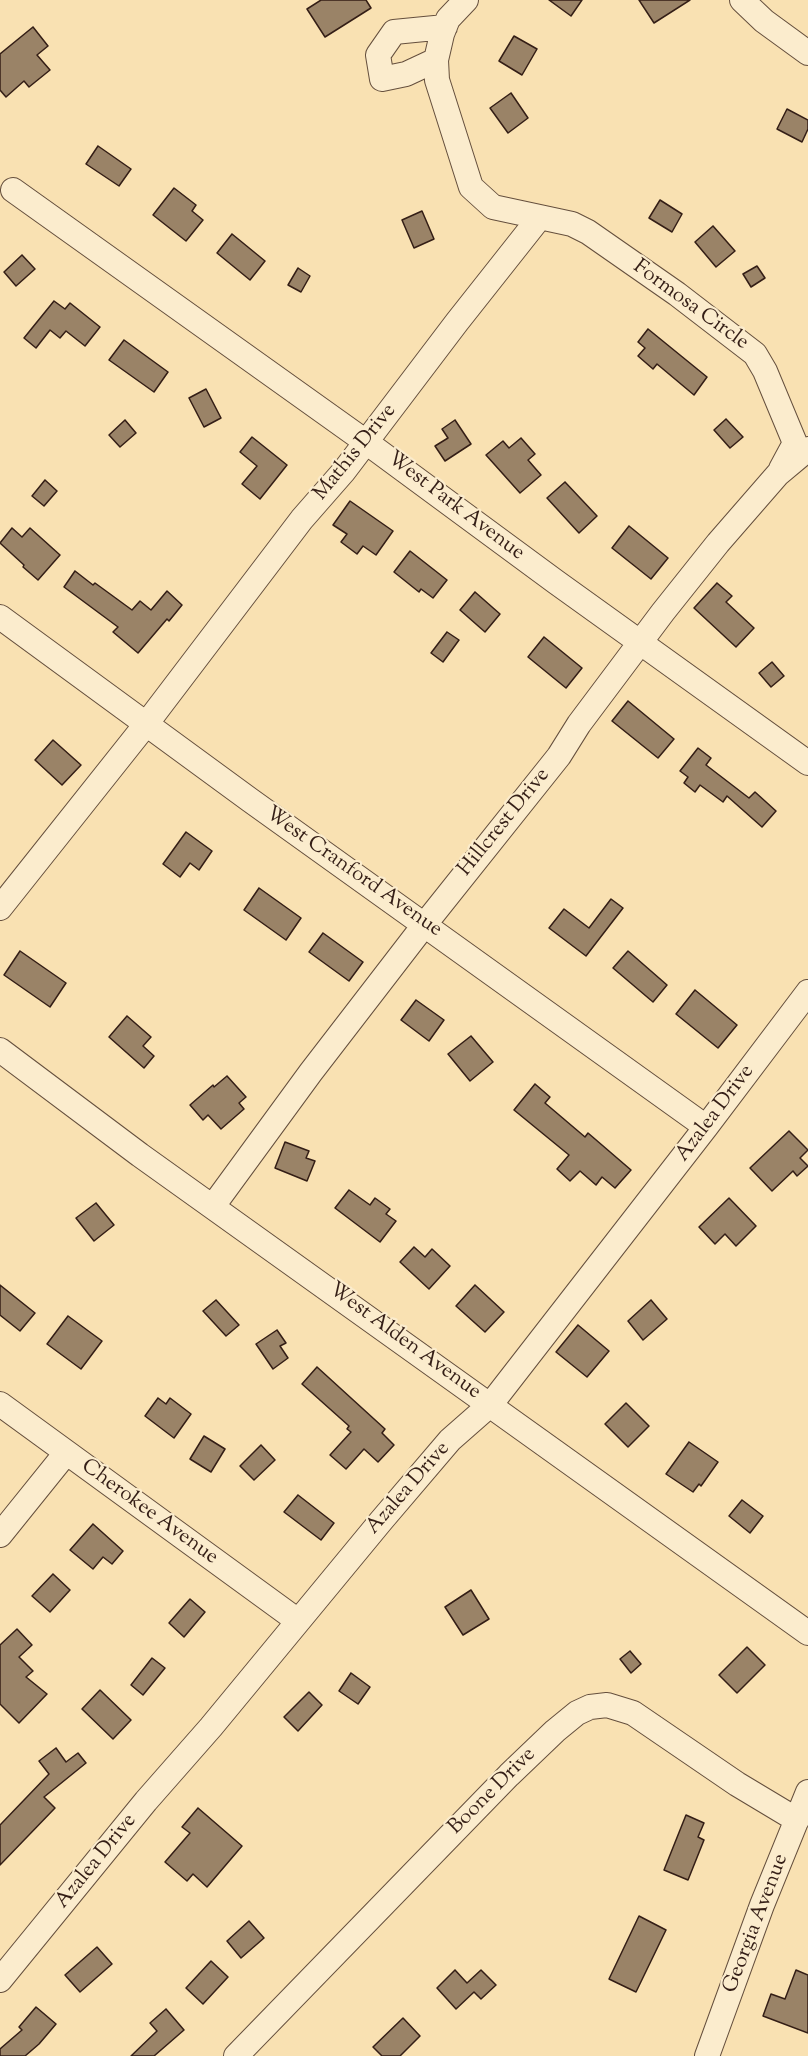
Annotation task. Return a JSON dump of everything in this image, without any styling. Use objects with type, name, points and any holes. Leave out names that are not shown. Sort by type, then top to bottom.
[{"type":"street","points":[[466,0],[448,19],[436,60],[437,80],[471,187],[493,207],[540,217]]},
{"type":"street","points":[[742,0],[764,21],[808,53]]},
{"type":"street","points":[[436,60],[405,74],[382,79],[378,55],[394,32],[445,27]]},
{"type":"street","name":"West Park Avenue","points":[[14,190],[808,763]]},
{"type":"street","name":"Mathis Drive","points":[[0,908],[147,723],[302,519],[366,442],[540,217]]},
{"type":"street","name":"Formosa Circle","points":[[540,217],[572,224],[588,232],[677,294],[755,354],[765,371],[795,443],[778,474]]},
{"type":"street","name":"Hillcrest Drive","points":[[213,1206],[311,1072],[559,756],[579,724],[718,543],[778,474],[808,449]]},
{"type":"street","name":"West Cranford Avenue","points":[[0,617],[250,800],[706,1127]]},
{"type":"street","name":"Azalea Drive","points":[[0,1980],[146,1801],[450,1440],[491,1404],[808,992]]},
{"type":"street","name":"West Alden Avenue","points":[[0,1050],[131,1148],[808,1633]]},
{"type":"street","name":"Cherokee Avenue","points":[[0,1404],[298,1621]]},
{"type":"street","points":[[0,1535],[66,1453]]},
{"type":"street","name":"Boone Drive","points":[[236,2056],[509,1775],[555,1731],[577,1713],[590,1707],[607,1706],[633,1713],[737,1784],[796,1820]]},
{"type":"street","name":"Georgia Avenue","points":[[707,2056],[762,1905],[808,1792]]},
{"type":"building","points":[[321,0],[366,0],[371,8],[325,37],[307,9]]},
{"type":"building","points":[[549,0],[582,0],[571,16]]},
{"type":"building","points":[[639,0],[690,0],[654,23]]},
{"type":"building","points":[[33,27],[48,46],[37,55],[50,70],[29,87],[24,81],[6,97],[0,90],[0,54]]},
{"type":"building","points":[[514,36],[537,49],[522,75],[499,61]]},
{"type":"building","points":[[511,93],[528,118],[508,133],[490,108]]},
{"type":"building","points":[[787,109],[808,120],[808,129],[802,142],[777,129]]},
{"type":"building","points":[[98,146],[131,169],[119,186],[86,164]]},
{"type":"building","points":[[174,188],[196,205],[192,211],[203,220],[186,241],[153,215]]},
{"type":"building","points":[[660,200],[682,214],[672,232],[649,218]]},
{"type":"building","points":[[422,211],[434,239],[414,248],[402,220]]},
{"type":"building","points":[[713,226],[735,251],[716,267],[695,242]]},
{"type":"building","points":[[232,234],[265,261],[250,280],[217,253]]},
{"type":"building","points":[[22,255],[35,269],[16,286],[4,272]]},
{"type":"building","points":[[757,266],[765,278],[751,287],[743,274]]},
{"type":"building","points":[[298,268],[310,276],[301,292],[288,285]]},
{"type":"building","points":[[54,301],[65,309],[70,303],[100,327],[85,346],[66,331],[60,338],[50,330],[36,348],[24,338]]},
{"type":"building","points":[[648,329],[707,377],[694,395],[657,364],[653,369],[638,356],[645,348],[638,342]]},
{"type":"building","points":[[124,340],[168,372],[154,392],[109,360]]},
{"type":"building","points":[[206,389],[221,418],[204,427],[189,398]]},
{"type":"building","points":[[726,419],[743,437],[730,448],[714,430]]},
{"type":"building","points":[[125,420],[136,433],[120,447],[109,435]]},
{"type":"building","points":[[455,420],[471,444],[445,461],[435,446],[448,438],[442,429]]},
{"type":"building","points":[[252,437],[287,465],[260,499],[242,484],[257,466],[240,452]]},
{"type":"building","points":[[521,438],[535,454],[528,460],[541,475],[520,493],[486,455],[503,441],[509,448]]},
{"type":"building","points":[[45,480],[57,491],[44,506],[32,496]]},
{"type":"building","points":[[565,482],[597,516],[579,533],[547,498]]},
{"type":"building","points":[[350,501],[393,531],[376,555],[363,546],[357,554],[341,542],[347,534],[333,525]]},
{"type":"building","points":[[629,526],[668,558],[651,579],[612,548]]},
{"type":"building","points":[[12,528],[22,537],[30,528],[60,555],[38,580],[0,543]]},
{"type":"building","points":[[410,551],[447,580],[433,598],[421,589],[419,592],[394,572]]},
{"type":"building","points":[[75,571],[132,610],[140,601],[151,610],[167,591],[182,605],[138,653],[113,632],[118,627],[64,587]]},
{"type":"building","points":[[717,583],[732,596],[726,602],[754,628],[736,647],[694,608]]},
{"type":"building","points":[[475,592],[500,614],[485,632],[460,610]]},
{"type":"building","points":[[447,632],[459,640],[443,662],[431,653]]},
{"type":"building","points":[[544,637],[582,668],[566,688],[528,657]]},
{"type":"building","points":[[772,662],[784,676],[771,687],[759,673]]},
{"type":"building","points":[[628,701],[674,739],[658,758],[612,721]]},
{"type":"building","points":[[53,740],[81,765],[62,785],[35,760]]},
{"type":"building","points":[[698,748],[711,758],[706,765],[749,798],[755,792],[776,811],[762,827],[727,796],[723,802],[700,785],[695,792],[684,783],[688,777],[680,771]]},
{"type":"building","points":[[186,832],[212,851],[199,870],[190,863],[180,877],[163,864]]},
{"type":"building","points":[[259,888],[301,918],[286,940],[244,910]]},
{"type":"building","points":[[611,899],[623,908],[586,956],[549,928],[564,909],[589,928]]},
{"type":"building","points":[[323,933],[363,962],[349,981],[309,952]]},
{"type":"building","points":[[20,951],[66,983],[50,1007],[4,975]]},
{"type":"building","points":[[628,951],[667,985],[653,1002],[613,968]]},
{"type":"building","points":[[695,990],[737,1025],[718,1048],[676,1014]]},
{"type":"building","points":[[416,1000],[444,1020],[429,1041],[401,1020]]},
{"type":"building","points":[[127,1016],[151,1037],[143,1046],[154,1056],[144,1068],[109,1037]]},
{"type":"building","points":[[471,1036],[493,1062],[470,1081],[448,1054]]},
{"type":"building","points":[[227,1076],[246,1097],[239,1103],[244,1109],[221,1129],[208,1115],[203,1120],[190,1105]]},
{"type":"building","points":[[535,1084],[550,1097],[545,1103],[585,1137],[588,1133],[631,1170],[615,1188],[602,1177],[596,1185],[580,1171],[570,1181],[557,1169],[569,1155],[514,1110]]},
{"type":"building","points":[[789,1131],[808,1150],[800,1158],[808,1166],[797,1176],[793,1171],[772,1191],[750,1168]]},
{"type":"building","points":[[285,1142],[309,1151],[306,1158],[315,1161],[307,1181],[275,1168]]},
{"type":"building","points":[[349,1190],[370,1205],[375,1198],[390,1209],[386,1214],[396,1221],[380,1242],[335,1208]]},
{"type":"building","points":[[729,1198],[756,1226],[736,1246],[725,1234],[715,1244],[699,1227]]},
{"type":"building","points":[[96,1203],[114,1225],[94,1241],[76,1218]]},
{"type":"building","points":[[414,1247],[425,1257],[432,1249],[450,1266],[429,1289],[400,1262]]},
{"type":"building","points":[[0,1285],[35,1313],[20,1331],[0,1315]]},
{"type":"building","points":[[475,1285],[504,1312],[485,1332],[456,1306]]},
{"type":"building","points":[[216,1300],[239,1325],[226,1336],[203,1311]]},
{"type":"building","points":[[651,1300],[667,1319],[643,1340],[628,1321]]},
{"type":"building","points":[[68,1316],[102,1341],[81,1369],[47,1344]]},
{"type":"building","points":[[578,1325],[609,1351],[587,1377],[556,1352]]},
{"type":"building","points":[[277,1330],[286,1343],[280,1346],[288,1358],[273,1369],[256,1344]]},
{"type":"building","points":[[317,1367],[385,1429],[382,1433],[394,1445],[378,1462],[364,1449],[346,1469],[330,1455],[351,1432],[347,1429],[349,1426],[302,1384]]},
{"type":"building","points":[[158,1398],[166,1404],[170,1398],[191,1414],[174,1438],[145,1416]]},
{"type":"building","points":[[626,1403],[649,1426],[628,1447],[605,1424]]},
{"type":"building","points":[[204,1436],[225,1449],[211,1472],[190,1459]]},
{"type":"building","points":[[689,1442],[718,1462],[701,1486],[699,1484],[693,1492],[666,1474]]},
{"type":"building","points":[[261,1445],[275,1460],[254,1480],[240,1466]]},
{"type":"building","points":[[298,1495],[334,1523],[321,1540],[284,1512]]},
{"type":"building","points":[[742,1500],[763,1516],[750,1533],[729,1516]]},
{"type":"building","points":[[93,1524],[123,1551],[112,1564],[103,1557],[93,1569],[70,1550]]},
{"type":"building","points":[[53,1574],[70,1590],[50,1612],[32,1596]]},
{"type":"building","points":[[471,1590],[489,1619],[463,1635],[445,1607]]},
{"type":"building","points":[[190,1599],[205,1612],[184,1637],[169,1623]]},
{"type":"building","points":[[17,1629],[32,1645],[19,1657],[33,1671],[26,1677],[47,1694],[19,1723],[0,1704],[0,1645]]},
{"type":"building","points":[[747,1647],[765,1665],[737,1693],[719,1675]]},
{"type":"building","points":[[630,1651],[641,1664],[631,1673],[620,1659]]},
{"type":"building","points":[[152,1658],[165,1668],[143,1695],[131,1685]]},
{"type":"building","points":[[351,1673],[370,1687],[358,1704],[339,1691]]},
{"type":"building","points":[[100,1690],[131,1720],[113,1739],[82,1709]]},
{"type":"building","points":[[309,1692],[322,1705],[298,1731],[284,1717]]},
{"type":"building","points":[[56,1748],[66,1762],[78,1753],[86,1763],[44,1797],[55,1808],[0,1865],[0,1825],[49,1774],[39,1761]]},
{"type":"building","points":[[198,1808],[242,1846],[207,1887],[193,1874],[187,1881],[165,1862],[190,1833],[182,1827]]},
{"type":"building","points":[[686,1815],[704,1823],[698,1837],[704,1840],[688,1880],[664,1870]]},
{"type":"building","points":[[639,1916],[666,1930],[636,1992],[609,1979]]},
{"type":"building","points":[[249,1921],[264,1938],[241,1958],[227,1941]]},
{"type":"building","points":[[97,1947],[112,1964],[80,1992],[65,1975]]},
{"type":"building","points":[[211,1961],[228,1977],[203,2004],[186,1988]]},
{"type":"building","points":[[455,1970],[467,1983],[481,1970],[496,1985],[481,1999],[474,1992],[456,2009],[437,1988]]},
{"type":"building","points":[[796,1970],[808,1975],[808,2033],[763,2016],[771,1994],[785,1999]]},
{"type":"building","points":[[36,2007],[56,2024],[25,2056],[0,2056],[0,2049],[22,2030],[19,2027]]},
{"type":"building","points":[[166,2009],[184,2030],[154,2056],[131,2056],[157,2031],[150,2023]]},
{"type":"building","points":[[403,2018],[420,2036],[400,2056],[382,2056],[373,2047]]}]
